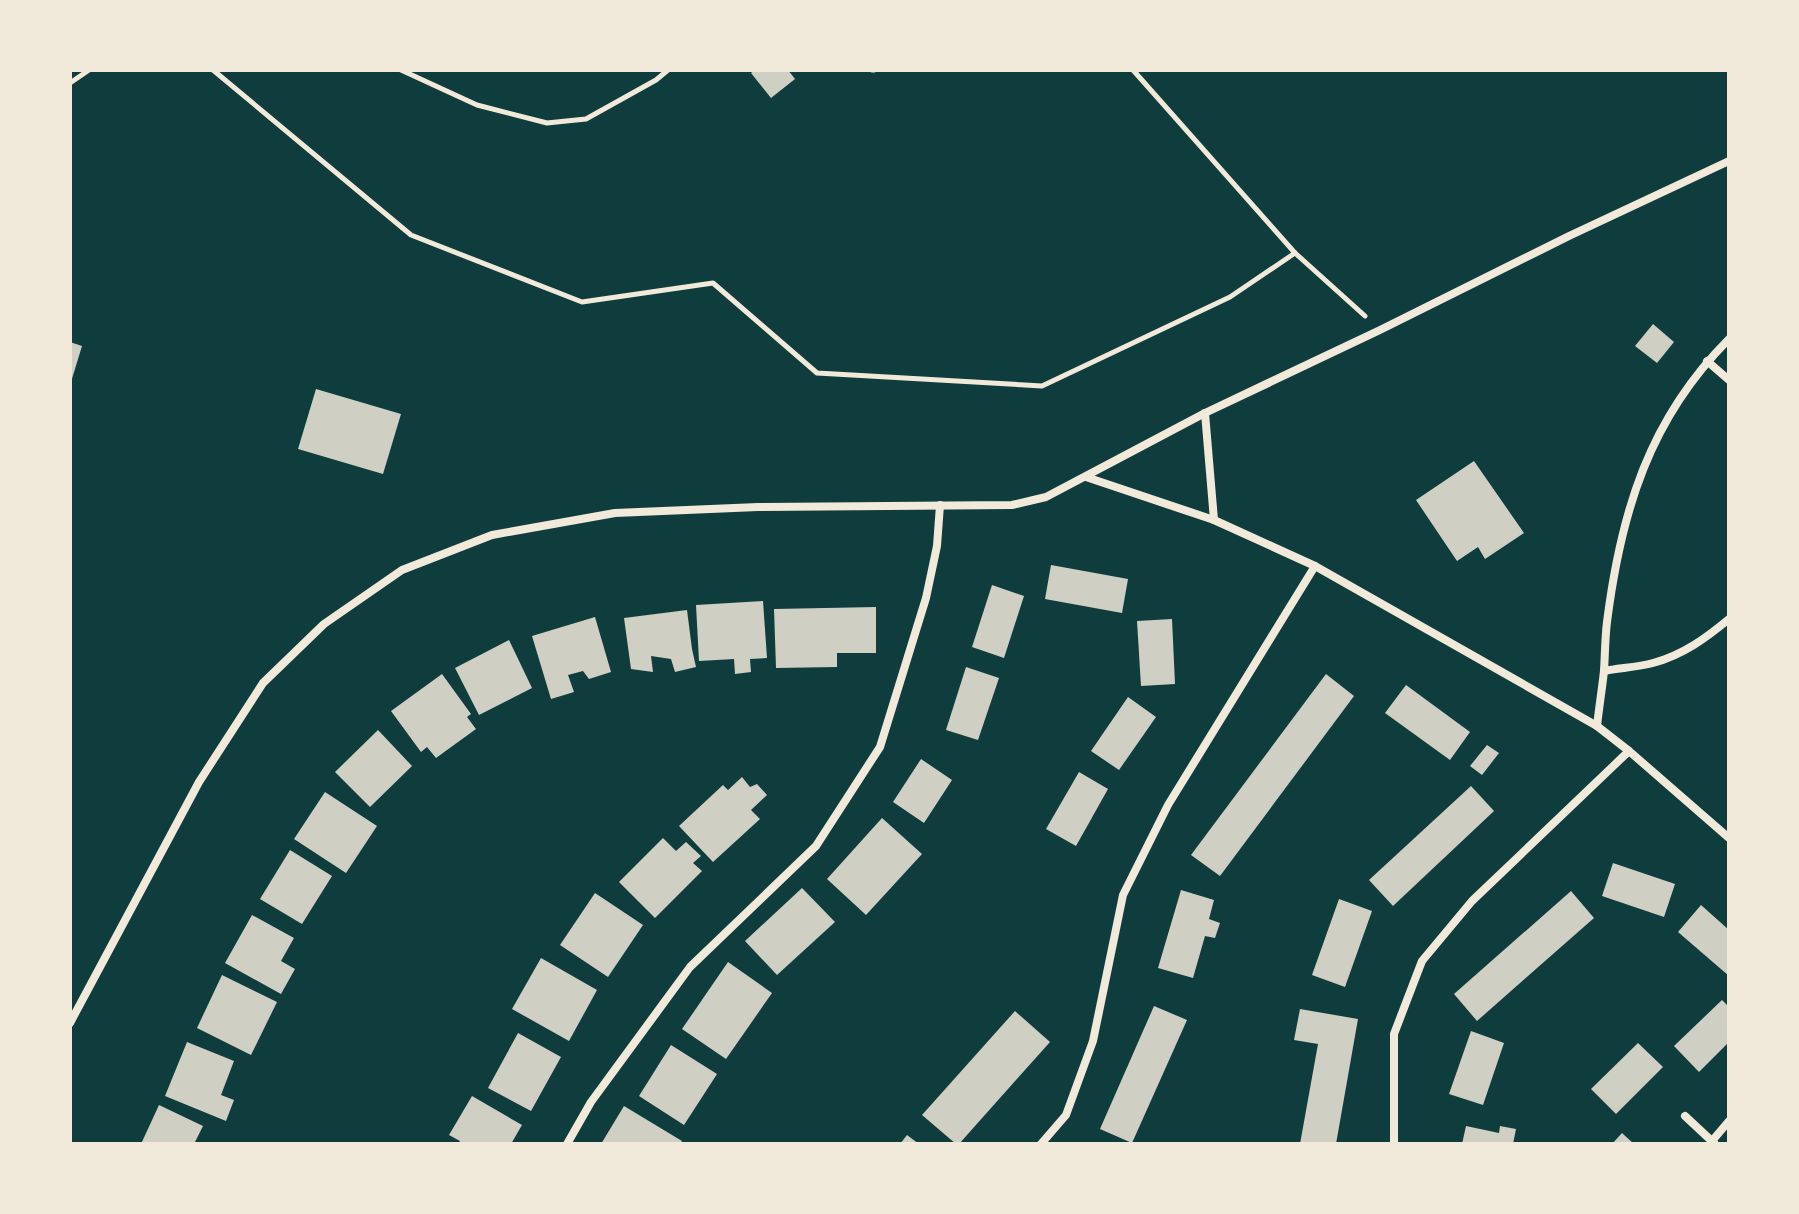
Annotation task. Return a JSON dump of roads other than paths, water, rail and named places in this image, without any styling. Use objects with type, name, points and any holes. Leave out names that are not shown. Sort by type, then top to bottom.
[{"type":"street","points":[[70,1023],[199,782],[263,683],[324,624],[402,570],[492,535],[615,513],[758,507],[1012,505],[1046,497],[1205,413],[1729,161]]},
{"type":"street","points":[[1597,726],[1616,563],[1639,476],[1686,387],[1729,339]]},
{"type":"street","points":[[1707,361],[1729,380]]},
{"type":"street","points":[[1205,413],[1214,520]]},
{"type":"street","points":[[1086,477],[1214,520],[1315,566],[1597,726],[1729,838]]},
{"type":"street","points":[[567,1144],[591,1102],[690,967],[816,846],[880,747],[926,598],[937,546],[940,505]]},
{"type":"street","points":[[1041,1144],[1066,1115],[1093,1041],[1123,895],[1168,805],[1315,566]]},
{"type":"street","points":[[1604,671],[1653,663],[1685,651],[1729,619]]},
{"type":"street","points":[[1394,1144],[1394,1034],[1422,961],[1472,901],[1629,751]]},
{"type":"street","points":[[1685,1116],[1713,1142],[1729,1121]]}]
